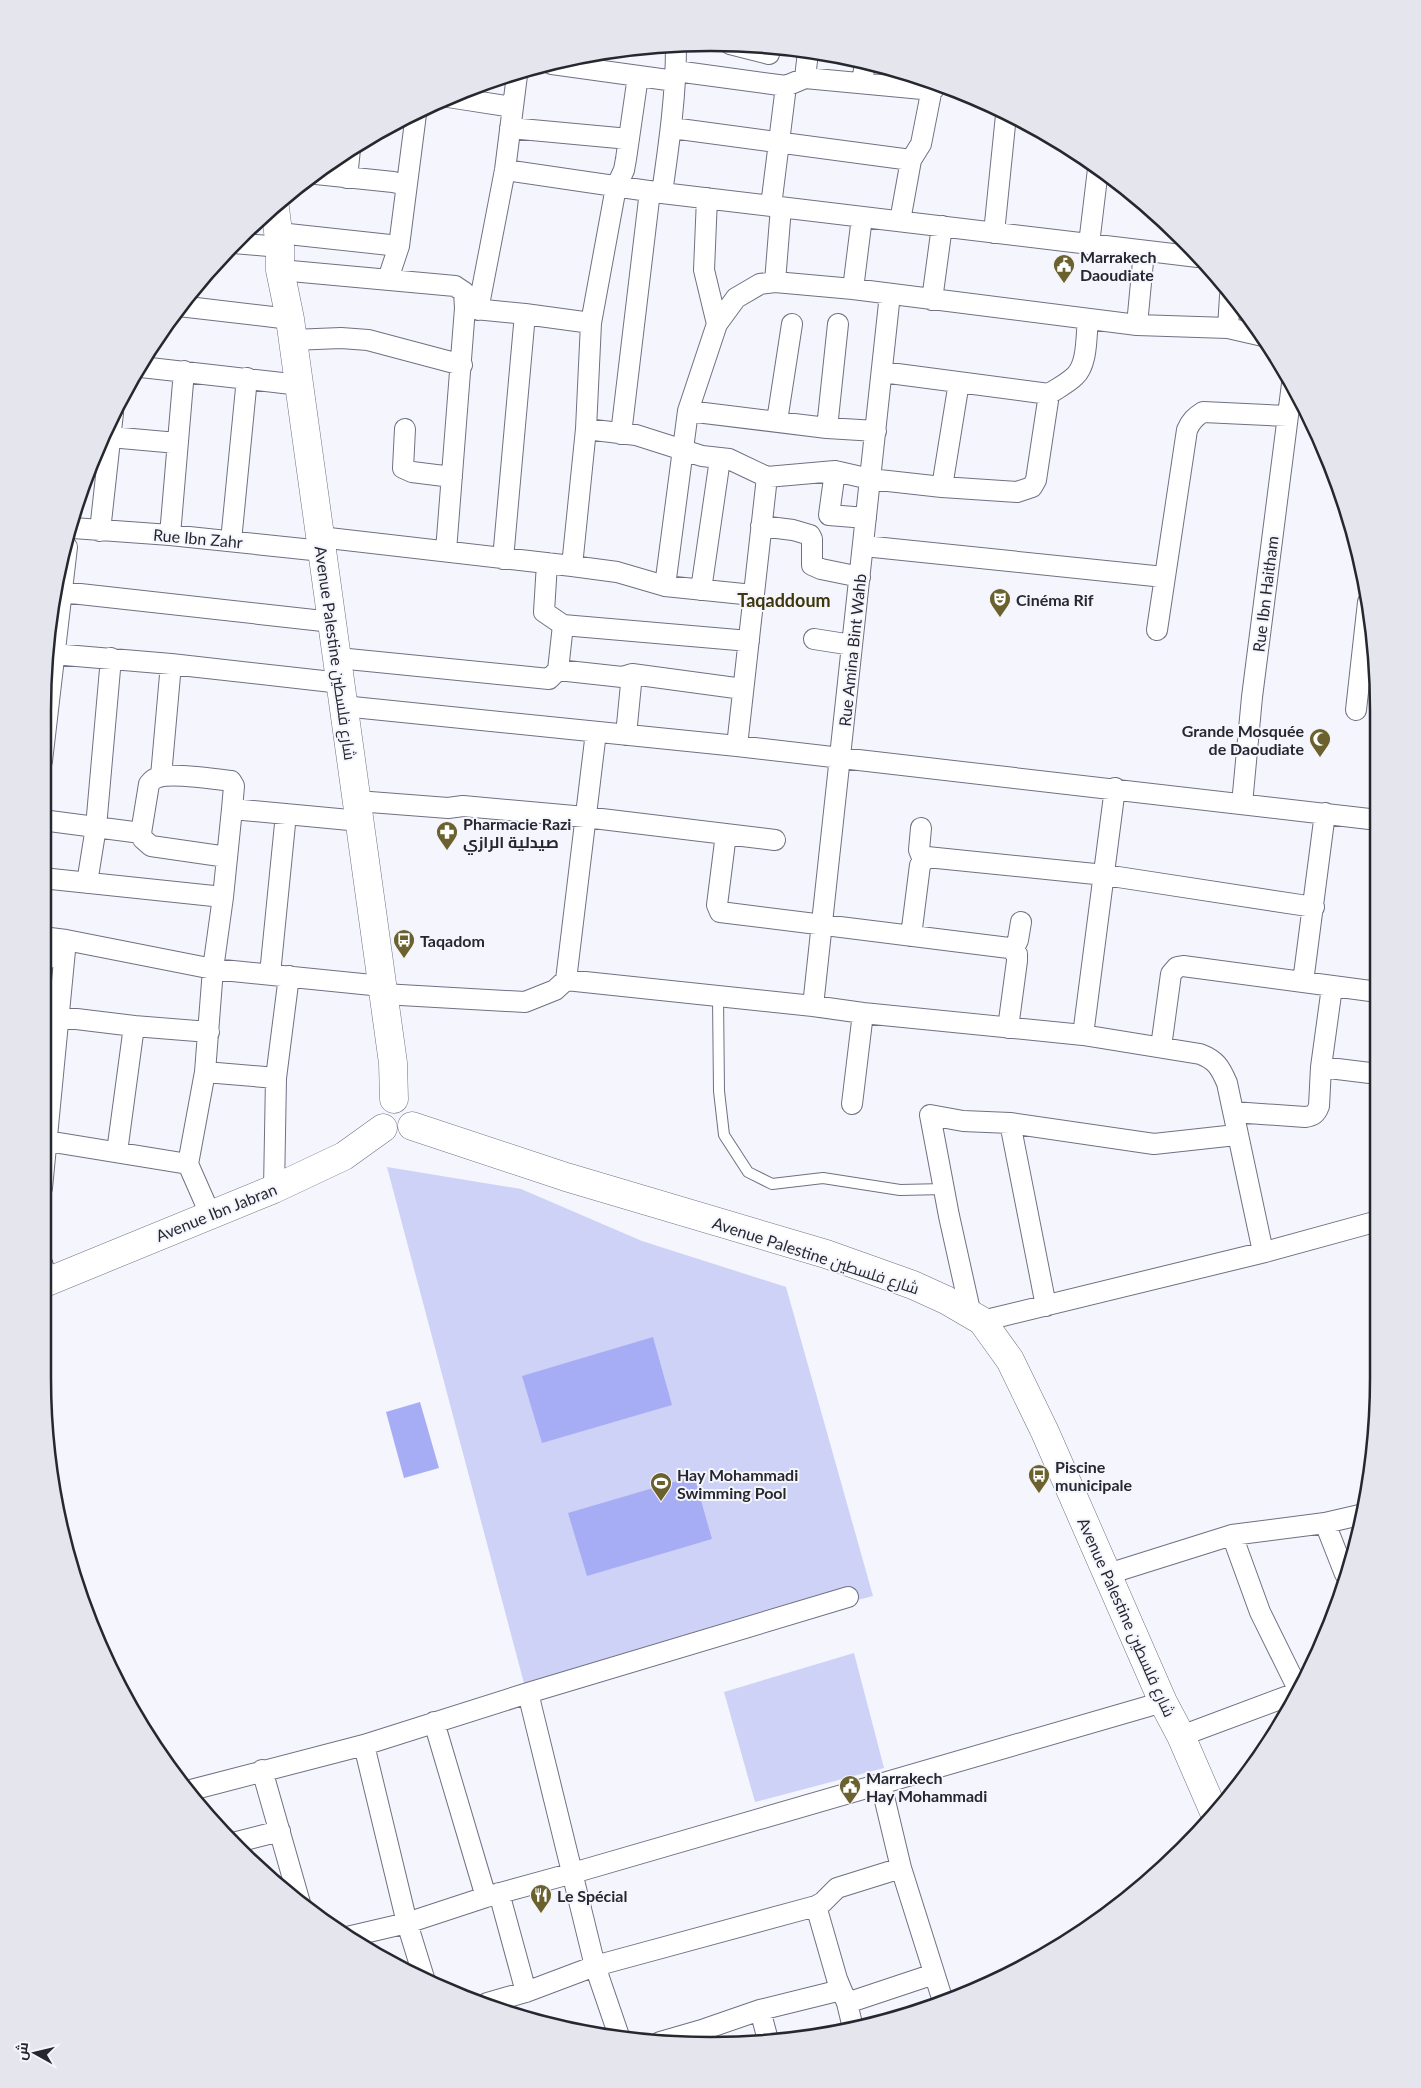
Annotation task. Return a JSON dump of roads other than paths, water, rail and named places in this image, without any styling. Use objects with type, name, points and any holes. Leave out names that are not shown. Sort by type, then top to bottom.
[{"type":"street","points":[[621,434],[656,192],[672,128],[676,53]]},
{"type":"street","points":[[764,82],[768,54]]},
{"type":"street","points":[[805,78],[807,59]]},
{"type":"street","points":[[582,64],[638,76],[676,76],[764,82],[786,86],[805,78],[923,86]]},
{"type":"street","points":[[862,83],[864,70]]},
{"type":"street","points":[[572,566],[586,429],[591,323],[616,187],[624,170],[638,76]]},
{"type":"street","points":[[446,551],[462,365],[472,309],[505,170],[516,81]]},
{"type":"street","points":[[775,282],[776,207],[786,86]]},
{"type":"street","points":[[900,221],[911,160],[921,144],[932,90]]},
{"type":"street","points":[[463,99],[513,107]]},
{"type":"street","points":[[388,279],[399,246],[415,121]]},
{"type":"street","points":[[994,233],[1005,121]]},
{"type":"street","points":[[510,128],[628,139]]},
{"type":"street","points":[[672,128],[911,160]]},
{"type":"street","points":[[347,178],[349,159]]},
{"type":"street","points":[[505,170],[616,187],[1188,256]]},
{"type":"street","points":[[325,175],[406,185]]},
{"type":"street","points":[[1089,244],[1097,176]]},
{"type":"street","points":[[707,198],[704,270],[717,324]]},
{"type":"street","points":[[853,289],[862,217]]},
{"type":"street","points":[[932,300],[942,226]]},
{"type":"street","points":[[245,243],[279,239],[399,246]]},
{"type":"street","points":[[279,239],[388,279],[456,286],[464,292],[472,309]]},
{"type":"street","name":"Avenue Palestine شارع فلسطين","points":[[279,239],[393,1063],[394,1099]]},
{"type":"street","points":[[1137,325],[1144,251]]},
{"type":"street","points":[[665,586],[688,411],[717,324],[736,298],[760,284],[775,282],[853,289],[1137,325],[1228,328],[1251,333]]},
{"type":"street","name":"Rue Amina Bint Wahb","points":[[813,1006],[890,294]]},
{"type":"street","points":[[1228,328],[1230,304]]},
{"type":"street","points":[[188,308],[341,338],[368,340],[462,365]]},
{"type":"street","points":[[472,309],[591,323]]},
{"type":"street","points":[[503,559],[525,314]]},
{"type":"street","points":[[882,372],[1050,394],[1076,376],[1080,369],[1083,360],[1088,319]]},
{"type":"street","points":[[777,421],[792,324]]},
{"type":"street","points":[[827,428],[838,324]]},
{"type":"street","points":[[148,368],[300,385]]},
{"type":"street","points":[[170,536],[184,371]]},
{"type":"street","points":[[231,541],[247,378]]},
{"type":"street","points":[[942,487],[959,382]]},
{"type":"street","points":[[586,429],[636,435],[720,459],[729,459],[767,477],[835,471],[870,479],[942,487],[1017,492],[1032,487],[1036,480],[1050,394]]},
{"type":"street","name":"Rue Ibn Haitham","points":[[1242,804],[1252,697],[1290,397]]},
{"type":"street","points":[[688,411],[827,428],[876,430]]},
{"type":"street","points":[[1157,630],[1187,430],[1190,423],[1203,412],[1287,416]]},
{"type":"street","points":[[405,429],[403,468],[412,472],[452,477]]},
{"type":"street","points":[[107,446],[177,443]]},
{"type":"street","points":[[100,531],[106,447]]},
{"type":"street","points":[[701,590],[720,459]]},
{"type":"street","points":[[835,471],[829,515],[866,518]]},
{"type":"street","points":[[737,746],[767,477]]},
{"type":"street","points":[[761,526],[793,530],[810,535],[812,538],[812,565],[820,569],[860,578]]},
{"type":"street","name":"Rue Ibn Zahr","points":[[77,528],[231,541],[446,551],[617,572],[665,586],[753,595]]},
{"type":"street","points":[[864,546],[1164,577]]},
{"type":"street","points":[[547,563],[544,612],[563,624],[749,640]]},
{"type":"street","points":[[62,592],[332,622]]},
{"type":"street","points":[[56,631],[60,608]]},
{"type":"street","points":[[341,682],[549,680],[558,670],[563,624]]},
{"type":"street","points":[[1356,710],[1365,633]]},
{"type":"street","points":[[814,639],[852,645]]},
{"type":"street","points":[[54,654],[111,658],[341,682],[596,732],[1115,788],[1370,819]]},
{"type":"street","points":[[88,883],[96,827],[111,658]]},
{"type":"street","points":[[161,776],[171,664]]},
{"type":"street","points":[[558,670],[622,677],[632,674],[743,689]]},
{"type":"street","points":[[626,735],[632,674]]},
{"type":"street","points":[[51,940],[66,944],[213,969],[280,975],[383,990],[525,1002],[555,990],[566,980],[596,732]]},
{"type":"street","points":[[210,1214],[188,1164],[205,1072],[213,969],[223,897],[232,809],[234,786],[231,781],[161,776],[155,778],[149,784],[141,833],[143,838],[151,846],[227,857]]},
{"type":"street","points":[[1083,1035],[1115,788]]},
{"type":"street","points":[[232,809],[286,814],[463,806],[585,817],[775,840]]},
{"type":"street","points":[[1303,982],[1325,813]]},
{"type":"street","points":[[274,1189],[276,1078],[286,814]]},
{"type":"street","points":[[51,821],[141,833]]},
{"type":"street","points":[[921,828],[919,850],[923,860]]},
{"type":"street","points":[[726,834],[717,905],[720,912],[1009,948],[1017,954],[1017,961],[1008,1028]]},
{"type":"street","points":[[911,936],[920,865],[927,857],[1105,875],[1314,907]]},
{"type":"street","points":[[51,879],[223,897]]},
{"type":"street","points":[[1013,950],[1018,940],[1021,922]]},
{"type":"street","points":[[51,955],[66,944]]},
{"type":"street","points":[[51,1103],[66,944]]},
{"type":"street","points":[[1160,1047],[1170,974],[1177,967],[1183,966],[1370,991]]},
{"type":"street","points":[[566,980],[1083,1035],[1200,1054],[1212,1058],[1221,1070],[1226,1083],[1233,1112],[1236,1136],[1251,1192],[1263,1252]]},
{"type":"street","points":[[1233,1112],[1313,1116],[1319,1106],[1321,1067],[1332,986]]},
{"type":"street","points":[[852,1104],[863,1013]]},
{"type":"street","points":[[60,1017],[134,1026],[209,1032]]},
{"type":"street","points":[[117,1152],[134,1026]]},
{"type":"street","points":[[1321,1067],[1370,1073]]},
{"type":"street","points":[[205,1072],[276,1078]]},
{"type":"street","points":[[394,1099],[410,1104],[414,1111],[412,1126],[400,1134],[394,1134],[383,1128],[379,1116],[380,1110],[384,1104],[394,1099]]},
{"type":"street","points":[[1236,1136],[1154,1144],[1010,1123],[963,1121],[930,1115],[945,1189],[977,1318],[1046,1306],[1370,1223]]},
{"type":"street","points":[[1010,1123],[1046,1306]]},
{"type":"street","name":"Avenue Palestine شارع فلسطين","points":[[412,1126],[566,1177],[826,1254],[913,1284],[977,1318],[1010,1360],[1045,1432],[1162,1702],[1181,1736],[1211,1806]]},
{"type":"street","name":"Avenue Ibn Jabran","points":[[51,1273],[274,1189],[344,1156],[383,1128]]},
{"type":"street","points":[[51,1142],[188,1164]]},
{"type":"street","points":[[1108,1574],[1232,1535],[1325,1523],[1355,1516]]},
{"type":"street","points":[[1325,1523],[1342,1565]]},
{"type":"street","points":[[1232,1535],[1260,1612],[1295,1682]]},
{"type":"street","points":[[195,1789],[364,1745],[528,1693],[848,1597]]},
{"type":"street","points":[[528,1693],[595,1966],[617,2030]]},
{"type":"street","points":[[1181,1736],[1287,1695]]},
{"type":"street","points":[[358,1934],[406,1923],[493,1895],[1162,1702]]},
{"type":"street","points":[[434,1722],[526,1992]]},
{"type":"street","points":[[364,1745],[406,1923],[421,1970]]},
{"type":"street","points":[[262,1770],[296,1890]]},
{"type":"street","points":[[881,1784],[901,1868],[941,1995]]},
{"type":"street","points":[[241,1841],[280,1831]]},
{"type":"street","points":[[495,2001],[526,1992],[595,1966],[816,1906],[823,1902],[837,1888],[901,1868]]},
{"type":"street","points":[[816,1906],[852,2021]]},
{"type":"street","points":[[707,2037],[760,2010],[844,1997],[934,1974]]},
{"type":"street","points":[[760,2010],[766,2034]]},
{"type":"lane","points":[[718,996],[719,1091],[724,1135],[748,1172],[772,1184],[824,1178],[900,1190],[945,1189]]},
{"type":"water","points":[[653,1337],[672,1405],[542,1443],[522,1376]]},
{"type":"water","points":[[420,1402],[439,1468],[404,1478],[386,1412]]},
{"type":"water","points":[[694,1476],[712,1539],[587,1576],[568,1513]]},
{"type":"place","name":"Marrakech Daoudiate","points":[[1064,284]]},
{"type":"place","name":"Cinéma Rif","points":[[1000,618]]},
{"type":"place","name":"Grande Mosquée de Daoudiate","points":[[1320,758]]},
{"type":"place","name":"Pharmacie Razi صيدلية الرازي","points":[[447,851]]},
{"type":"place","name":"Taqadom","points":[[404,959]]},
{"type":"place","name":"Piscine municipale","points":[[1039,1494]]},
{"type":"place","name":"Hay Mohammadi Swimming Pool","points":[[661,1502]]},
{"type":"place","name":"Marrakech Hay Mohammadi","points":[[850,1805]]},
{"type":"place","name":"Le Spécial","points":[[541,1914]]},
{"type":"district","name":"Taqaddoum","points":[[784,600]]}]
